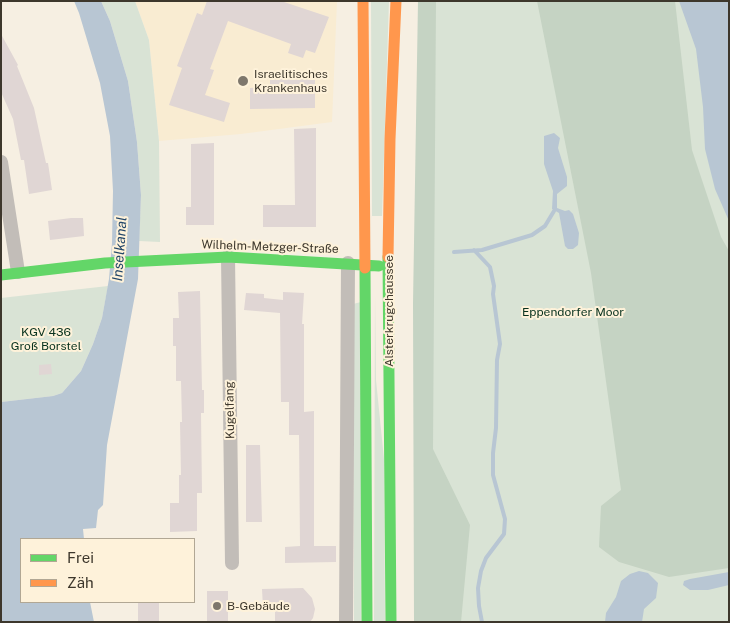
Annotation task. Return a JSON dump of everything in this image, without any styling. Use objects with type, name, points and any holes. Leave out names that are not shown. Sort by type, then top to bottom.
[{"type":"main road","name":"Alsterkrugchaussee","points":[[363,1],[367,622]]},
{"type":"main road","name":"Alsterkrugchaussee","points":[[391,622],[388,267],[390,138],[396,1]]},
{"type":"main road","name":"Wilhelm-Metzger-Straße","points":[[1,275],[105,263],[228,257],[388,267]]},
{"type":"street","points":[[1,162],[18,272]]},
{"type":"street","name":"Kugelfang","points":[[228,257],[232,563]]},
{"type":"street","points":[[346,622],[348,263]]},
{"type":"shaded area","name":"Israelitisches Krankenhaus","points":[[135,1],[337,1],[332,122],[241,134],[159,141],[149,40]]},
{"type":"green space","points":[[101,1],[135,1],[149,40],[159,141],[160,242],[139,241],[141,195],[137,142],[128,81],[110,21]]},
{"type":"green space","points":[[371,1],[389,1],[382,216],[372,216]]},
{"type":"green space","points":[[418,1],[436,1],[433,449],[470,525],[461,622],[414,622],[413,303]]},
{"type":"green space","name":"Eppendorfer Moor","points":[[422,1],[729,1],[729,622],[419,622]]},
{"type":"green space","points":[[537,1],[675,1],[692,150],[721,237],[729,251],[729,568],[669,577],[619,562],[599,547],[601,506],[621,490],[591,273]]},
{"type":"green space","name":"KGV 436 Groß Borstel","points":[[108,286],[102,318],[93,344],[81,371],[62,393],[53,396],[1,402],[1,298]]},
{"type":"green space","points":[[375,295],[376,380],[384,459],[385,622],[374,622]]},
{"type":"green space","points":[[361,302],[361,622],[354,622],[353,304]]},
{"type":"water","name":"Inselkanal","points":[[74,1],[101,1],[110,21],[128,81],[137,142],[141,195],[138,279],[107,445],[103,505],[98,510],[96,528],[83,529],[84,538],[20,538],[20,603],[90,603],[94,622],[1,622],[1,402],[53,396],[62,393],[81,371],[93,344],[102,318],[109,279],[113,191],[110,136],[100,83]]},
{"type":"water","points":[[679,1],[729,1],[729,221],[715,189],[705,149],[703,107],[696,49]]},
{"type":"water","points":[[554,133],[560,138],[558,148],[567,177],[567,186],[557,194],[557,208],[565,211],[569,210],[573,214],[579,233],[578,245],[573,249],[568,249],[565,246],[559,213],[552,209],[553,191],[544,164],[544,136]]},
{"type":"water","points":[[639,571],[648,573],[658,583],[656,598],[644,609],[642,622],[605,622],[606,613],[616,597],[621,581],[630,574]]},
{"type":"water","points":[[729,572],[729,585],[708,590],[690,590],[683,585],[684,581],[690,579]]},
{"type":"building","points":[[207,1],[281,1],[329,17],[315,53],[306,50],[303,58],[288,53],[291,44],[228,21],[210,69],[214,70],[205,95],[230,103],[224,122],[169,105],[182,68],[177,66],[197,13],[202,15]]},
{"type":"building","points":[[1,34],[18,65],[34,108],[46,163],[48,163],[52,190],[29,194],[24,160],[21,160],[13,119],[1,92]]},
{"type":"building","points":[[315,78],[315,108],[250,109],[250,88],[270,87],[270,79]]},
{"type":"building","points":[[316,128],[316,227],[263,227],[263,205],[295,205],[294,129]]},
{"type":"building","points":[[214,143],[214,225],[186,225],[186,207],[191,207],[191,144]]},
{"type":"building","points":[[83,218],[84,236],[50,240],[48,221]]},
{"type":"building","points":[[200,291],[202,390],[204,390],[204,413],[201,413],[202,493],[197,493],[197,531],[170,532],[170,503],[179,503],[179,475],[181,475],[180,422],[182,422],[181,381],[176,381],[176,346],[173,346],[173,318],[179,318],[178,292]]},
{"type":"building","points":[[283,292],[304,293],[302,324],[304,324],[304,412],[314,411],[314,546],[336,546],[336,562],[285,563],[285,547],[300,546],[299,435],[289,435],[289,402],[281,402],[280,313],[244,310],[246,293],[264,294],[264,298],[283,300]]},
{"type":"building","points":[[51,364],[52,374],[39,375],[39,365]]},
{"type":"building","points":[[246,445],[260,445],[262,522],[246,522]]},
{"type":"building","points":[[303,588],[312,598],[315,609],[310,622],[275,622],[275,608],[263,608],[262,589]]},
{"type":"building","name":"B-Gebäude","points":[[207,591],[228,591],[228,622],[207,622]]},
{"type":"building","points":[[138,603],[159,603],[159,622],[138,622]]},
{"type":"waterway","points":[[454,252],[482,250],[532,235],[545,226],[554,211]]},
{"type":"waterway","points":[[474,250],[490,267],[494,286],[493,294],[500,344],[497,360],[493,475],[505,519],[504,534],[486,558],[481,571],[478,588],[482,622]]},
{"type":"traffic: fast","points":[[1,275],[105,263],[228,257],[379,266]]},
{"type":"traffic: fast","points":[[388,257],[391,622]]},
{"type":"traffic: fast","points":[[365,268],[367,622]]},
{"type":"traffic: slow","points":[[363,1],[365,268]]},
{"type":"traffic: slow","points":[[388,257],[390,139],[396,1]]},
{"type":"place","name":"Israelitisches Krankenhaus","points":[[243,81]]},
{"type":"place","name":"B-Gebäude","points":[[217,606]]}]
